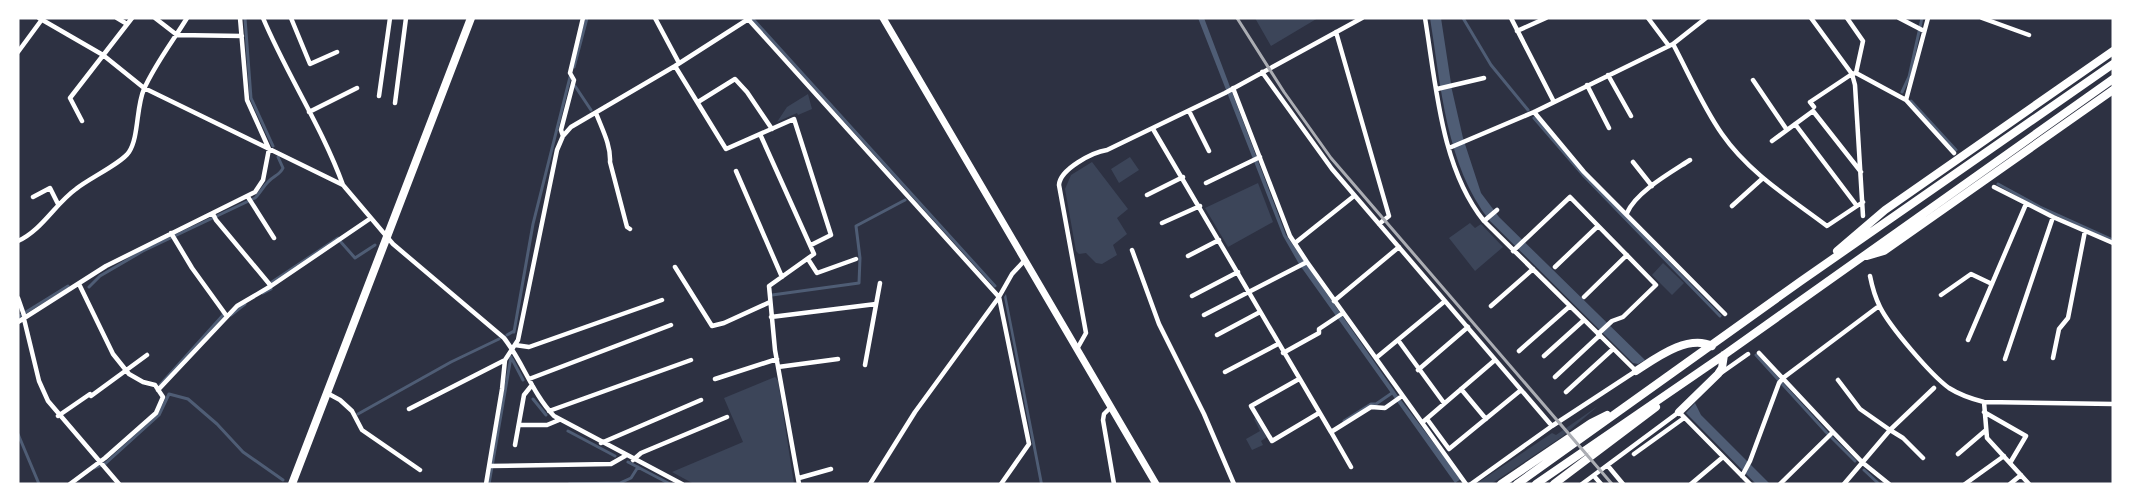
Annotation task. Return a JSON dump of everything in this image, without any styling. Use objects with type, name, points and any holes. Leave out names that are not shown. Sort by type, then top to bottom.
[{"type":"highway","points":[[292,484],[471,18]]},
{"type":"highway","points":[[1801,281],[1885,210],[2113,51]]},
{"type":"highway","points":[[1517,484],[1801,281],[2113,64]]},
{"type":"highway","points":[[1536,484],[1724,355],[2113,78]]},
{"type":"highway","points":[[1860,258],[1884,250],[2113,90]]},
{"type":"highway","points":[[1636,371],[1688,344],[1701,342],[1712,346]]},
{"type":"highway","points":[[1682,415],[1718,374],[1722,368],[1724,355]]},
{"type":"highway","points":[[1554,484],[1637,423],[1692,377]]},
{"type":"highway","points":[[1501,484],[1591,423],[1624,406]]},
{"type":"main road","points":[[883,18],[1156,484]]},
{"type":"street","points":[[117,18],[127,24]]},
{"type":"street","points":[[82,121],[70,98],[132,18]]},
{"type":"street","points":[[154,18],[177,35],[242,36]]},
{"type":"street","points":[[18,241],[35,230],[58,204],[76,189],[129,152],[136,128],[138,105],[144,88],[187,18]]},
{"type":"street","points":[[23,318],[106,266],[249,200],[255,192],[263,180],[269,149],[247,100],[240,18]]},
{"type":"street","points":[[263,18],[343,185],[393,244],[513,346],[532,385],[549,411],[559,420],[682,484]]},
{"type":"street","points":[[291,18],[310,64],[337,52]]},
{"type":"street","points":[[379,96],[390,18]]},
{"type":"street","points":[[395,103],[406,18]]},
{"type":"street","points":[[563,136],[561,130],[574,80],[570,73],[584,18]]},
{"type":"street","points":[[655,18],[677,65],[726,149],[794,119],[831,235],[811,245]]},
{"type":"street","points":[[486,484],[491,466],[505,360],[518,340],[546,199],[557,150],[563,136],[571,127],[677,65],[750,18],[999,297],[1029,444],[1001,484]]},
{"type":"street","points":[[1077,350],[1086,333],[1059,180],[1063,173],[1095,152],[1107,150],[1189,111],[1362,18]]},
{"type":"street","points":[[1424,421],[1468,484],[1636,371],[1485,220],[1466,195],[1438,88],[1425,18]]},
{"type":"street","points":[[1511,18],[1554,102]]},
{"type":"street","points":[[1517,32],[1546,18]]},
{"type":"street","points":[[1648,18],[1671,45],[1721,133],[1743,160],[1763,178],[1827,226],[1863,202]]},
{"type":"street","points":[[1452,148],[1534,112],[1671,45],[1706,18]]},
{"type":"street","points":[[1812,18],[1854,74],[1906,100],[1954,153]]},
{"type":"street","points":[[1847,18],[1863,41],[1854,74],[1863,216]]},
{"type":"street","points":[[1899,18],[1924,31]]},
{"type":"street","points":[[1906,100],[1928,18]]},
{"type":"street","points":[[1982,18],[2029,35]]},
{"type":"street","points":[[18,52],[41,19],[103,55],[144,88],[343,185]]},
{"type":"street","points":[[1336,32],[1389,216],[1379,224]]},
{"type":"street","points":[[1262,72],[1309,140],[1354,196],[1552,426]]},
{"type":"street","points":[[1814,107],[1810,102],[1854,74]]},
{"type":"street","points":[[1608,75],[1631,116]]},
{"type":"street","points":[[1438,88],[1452,87],[1484,78]]},
{"type":"street","points":[[698,102],[735,79],[747,92],[772,129]]},
{"type":"street","points":[[1753,80],[1787,130]]},
{"type":"street","points":[[1587,85],[1609,128]]},
{"type":"street","points":[[309,112],[357,88]]},
{"type":"street","points":[[1230,90],[1256,158],[1304,265],[1376,358],[1401,397],[1449,449],[1521,390]]},
{"type":"street","points":[[1189,111],[1209,151]]},
{"type":"street","points":[[1772,141],[1813,111],[1861,172]]},
{"type":"street","points":[[1534,112],[1584,172],[1725,314]]},
{"type":"street","points":[[596,113],[607,139],[615,184],[627,227],[630,229]]},
{"type":"street","points":[[1795,124],[1857,206]]},
{"type":"street","points":[[1153,129],[1351,466]]},
{"type":"street","points":[[760,134],[814,254],[770,286],[770,302],[775,316],[778,367],[799,484]]},
{"type":"street","points":[[1206,183],[1256,158]]},
{"type":"street","points":[[1627,213],[1630,205],[1652,186],[1690,160]]},
{"type":"street","points":[[1633,162],[1652,186]]},
{"type":"street","points":[[736,171],[782,277]]},
{"type":"street","points":[[1147,195],[1183,177]]},
{"type":"street","points":[[1732,206],[1763,178]]},
{"type":"street","points":[[1994,187],[2054,218],[2113,243]]},
{"type":"street","points":[[33,197],[50,188],[58,204]]},
{"type":"street","points":[[1294,243],[1354,196]]},
{"type":"street","points":[[1514,250],[1570,197],[1656,285],[1623,316],[1608,324],[1555,377]]},
{"type":"street","points":[[249,200],[274,238]]},
{"type":"street","points":[[1968,340],[2026,204]]},
{"type":"street","points":[[1162,223],[1200,206]]},
{"type":"street","points":[[1485,220],[1496,211]]},
{"type":"street","points":[[214,217],[271,286]]},
{"type":"street","points":[[158,390],[226,315],[237,306],[271,286],[371,218]]},
{"type":"street","points":[[2005,359],[2054,218]]},
{"type":"street","points":[[1555,267],[1598,226]]},
{"type":"street","points":[[2053,358],[2059,329],[2068,318],[2085,231]]},
{"type":"street","points":[[173,235],[192,268],[226,315]]},
{"type":"street","points":[[1188,256],[1219,240]]},
{"type":"street","points":[[1334,301],[1399,247]]},
{"type":"street","points":[[1132,250],[1158,324],[1204,414],[1234,484]]},
{"type":"street","points":[[1584,297],[1627,255]]},
{"type":"street","points":[[808,259],[817,273],[856,259]]},
{"type":"street","points":[[870,484],[915,412],[999,297],[1012,274],[1025,260]]},
{"type":"street","points":[[1204,315],[1304,265]]},
{"type":"street","points":[[675,267],[712,326],[724,323],[770,302]]},
{"type":"street","points":[[1491,306],[1533,269]]},
{"type":"street","points":[[1192,296],[1238,272]]},
{"type":"street","points":[[1941,295],[1971,274],[1992,284]]},
{"type":"street","points":[[1870,276],[1879,306],[1887,318],[1931,371],[1950,388],[1968,398],[1984,402],[2113,404]]},
{"type":"street","points":[[865,365],[880,283]]},
{"type":"street","points":[[70,484],[100,464],[156,413],[163,396],[155,385],[143,382],[126,370],[105,342],[79,284]]},
{"type":"street","points":[[18,298],[39,381],[48,402],[119,484]]},
{"type":"street","points":[[513,346],[530,347],[662,300]]},
{"type":"street","points":[[1376,358],[1445,301]]},
{"type":"street","points":[[775,316],[868,303],[876,304]]},
{"type":"street","points":[[1519,351],[1570,306]]},
{"type":"street","points":[[1743,475],[1781,380],[1879,306]]},
{"type":"street","points":[[1217,335],[1260,312]]},
{"type":"street","points":[[1283,353],[1319,333],[1319,329],[1342,313]]},
{"type":"street","points":[[1544,356],[1584,320]]},
{"type":"street","points":[[529,378],[671,325]]},
{"type":"street","points":[[1418,370],[1468,327]]},
{"type":"street","points":[[1398,340],[1444,403]]},
{"type":"street","points":[[1225,372],[1278,344]]},
{"type":"street","points":[[1566,392],[1613,349]]},
{"type":"street","points":[[1759,353],[1781,380],[1833,433],[1882,482],[1889,484]]},
{"type":"street","points":[[1718,374],[1748,354]]},
{"type":"street","points":[[58,416],[90,394],[92,396],[147,355]]},
{"type":"street","points":[[715,379],[777,359]]},
{"type":"street","points":[[778,367],[838,359]]},
{"type":"street","points":[[409,409],[505,360]]},
{"type":"street","points":[[549,411],[691,360]]},
{"type":"street","points":[[1424,421],[1495,360]]},
{"type":"street","points":[[1299,379],[1251,406],[1272,441],[1319,412]]},
{"type":"street","points":[[1838,380],[1860,409],[1903,438],[1923,458]]},
{"type":"street","points":[[515,445],[524,395],[532,385]]},
{"type":"street","points":[[1844,484],[1890,430],[1934,388]]},
{"type":"street","points":[[1461,389],[1485,419]]},
{"type":"street","points":[[327,393],[340,400],[352,411],[362,430],[420,470]]},
{"type":"street","points":[[1331,432],[1371,407],[1385,408],[1401,397]]},
{"type":"street","points":[[601,442],[701,400]]},
{"type":"street","points":[[1984,402],[1987,438],[2029,484]]},
{"type":"street","points":[[1111,407],[1104,414],[1103,420],[1114,484]]},
{"type":"street","points":[[1984,412],[2026,436],[2010,463]]},
{"type":"street","points":[[1582,484],[1608,466],[1638,440],[1682,415]]},
{"type":"street","points":[[1634,454],[1682,415]]},
{"type":"street","points":[[1682,415],[1750,484]]},
{"type":"street","points":[[633,460],[641,453],[727,417]]},
{"type":"street","points":[[519,425],[547,425],[559,420]]},
{"type":"street","points":[[1958,454],[1986,430]]},
{"type":"street","points":[[1780,484],[1833,433]]},
{"type":"street","points":[[491,466],[611,465],[626,456]]},
{"type":"street","points":[[1965,484],[2004,456]]},
{"type":"street","points":[[1691,484],[1723,457]]},
{"type":"street","points":[[1608,466],[1623,484]]},
{"type":"street","points":[[799,478],[831,469]]},
{"type":"street","points":[[1594,476],[1601,484]]},
{"type":"street","points":[[2010,484],[2021,476]]},
{"type":"shaded area","points":[[1198,18],[1204,18],[1286,235],[1398,396],[1461,479],[1455,483],[1299,264],[1283,236]]},
{"type":"shaded area","points":[[1255,18],[1318,18],[1271,46]]},
{"type":"shaded area","points":[[1430,18],[1441,18],[1452,90],[1463,138],[1481,193],[1499,217],[1645,360],[1638,364],[1633,363],[1490,221],[1475,199],[1455,151],[1448,124]]},
{"type":"shaded area","points":[[808,94],[812,109],[777,122],[787,107]]},
{"type":"shaded area","points":[[1130,157],[1139,170],[1119,183],[1111,169]]},
{"type":"shaded area","points":[[1092,162],[1128,209],[1117,218],[1127,234],[1113,245],[1117,255],[1102,264],[1096,263],[1086,253],[1079,254],[1076,251],[1065,189],[1071,175]]},
{"type":"shaded area","points":[[1258,183],[1273,222],[1228,247],[1205,208]]},
{"type":"shaded area","points":[[1470,223],[1475,228],[1481,224],[1503,247],[1475,271],[1449,238]]},
{"type":"shaded area","points":[[1663,263],[1684,283],[1672,295],[1652,275]]},
{"type":"shaded area","points":[[1006,294],[1043,484],[1040,484],[1004,297]]},
{"type":"shaded area","points":[[775,377],[778,380],[794,484],[694,484],[672,472],[743,442],[724,398]]},
{"type":"shaded area","points":[[1695,403],[1701,415],[1770,484],[1756,484],[1686,413]]},
{"type":"shaded area","points":[[1598,406],[1563,436],[1491,484],[1476,484],[1552,433],[1556,435]]},
{"type":"shaded area","points":[[1256,417],[1267,437],[1261,441],[1263,445],[1252,450],[1246,439],[1260,431],[1254,419]]},
{"type":"waterway","points":[[245,18],[251,98],[273,146]]},
{"type":"waterway","points":[[574,67],[587,18]]},
{"type":"waterway","points":[[752,18],[995,286]]},
{"type":"waterway","points":[[1463,18],[1491,65],[1528,110]]},
{"type":"waterway","points":[[1902,92],[1909,77],[1922,18]]},
{"type":"waterway","points":[[514,332],[533,224],[570,77]]},
{"type":"waterway","points":[[575,86],[591,110]]},
{"type":"waterway","points":[[1911,101],[1956,150]]},
{"type":"waterway","points":[[1534,118],[1584,176],[1720,316]]},
{"type":"waterway","points":[[89,287],[100,276],[143,251],[255,198],[282,170],[278,157]]},
{"type":"waterway","points":[[1998,184],[2040,207],[2113,240]]},
{"type":"waterway","points":[[772,295],[859,283],[860,258],[856,226],[905,200]]},
{"type":"waterway","points":[[272,282],[338,238]]},
{"type":"waterway","points":[[340,241],[355,258],[375,245]]},
{"type":"waterway","points":[[18,317],[68,286]]},
{"type":"waterway","points":[[263,293],[271,289]]},
{"type":"waterway","points":[[231,315],[245,304]]},
{"type":"waterway","points":[[160,385],[223,313]]},
{"type":"waterway","points":[[507,335],[514,331]]},
{"type":"waterway","points":[[358,414],[451,362],[499,339]]},
{"type":"waterway","points":[[1756,355],[1855,461]]},
{"type":"waterway","points":[[489,484],[511,357]]},
{"type":"waterway","points":[[512,359],[523,380]]},
{"type":"waterway","points":[[1344,421],[1392,393]]},
{"type":"waterway","points":[[94,468],[106,463],[159,415],[169,394],[188,399],[217,424],[243,452],[283,480]]},
{"type":"waterway","points":[[533,399],[546,415]]},
{"type":"waterway","points":[[568,431],[615,456]]},
{"type":"waterway","points":[[18,434],[39,484]]},
{"type":"waterway","points":[[628,462],[670,484]]},
{"type":"waterway","points":[[569,484],[620,483],[631,478],[638,467]]},
{"type":"waterway","points":[[1864,470],[1879,484]]},
{"type":"railway","points":[[1237,18],[1284,92],[1331,158],[1612,484]]}]
